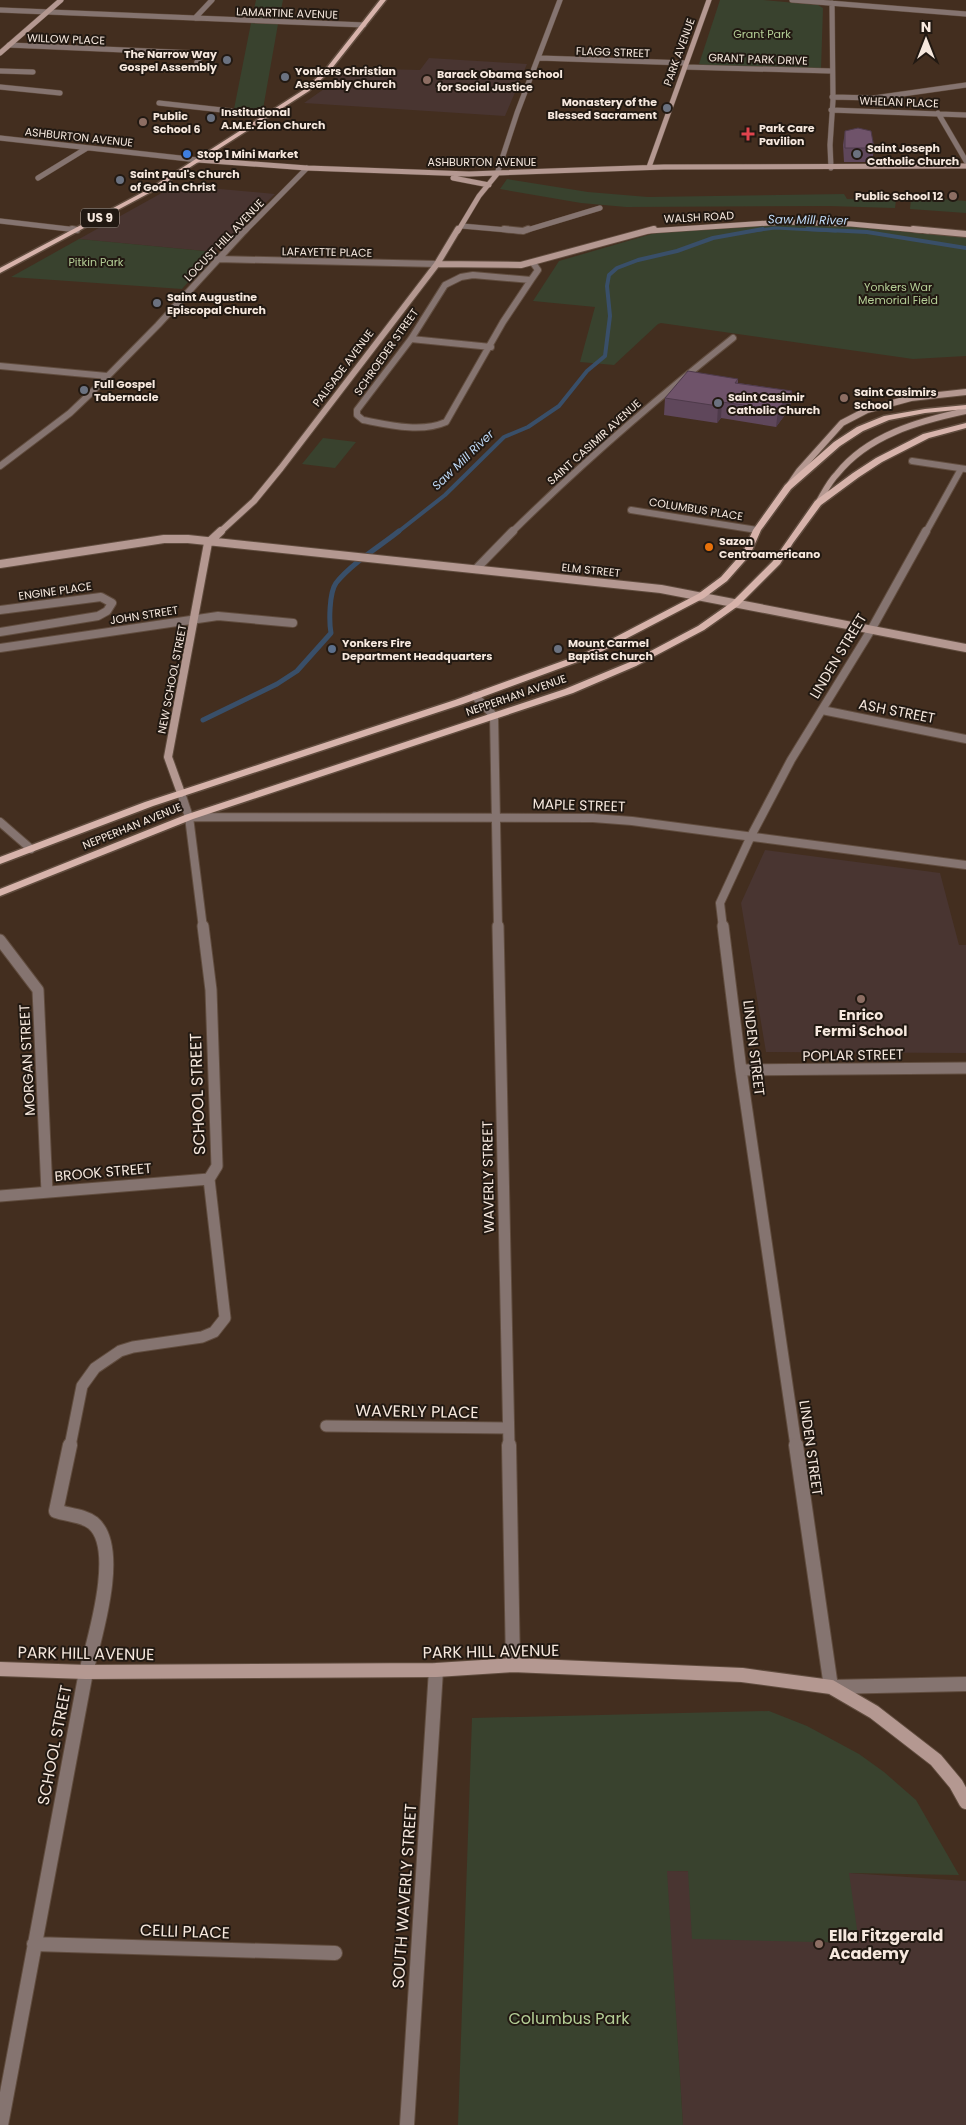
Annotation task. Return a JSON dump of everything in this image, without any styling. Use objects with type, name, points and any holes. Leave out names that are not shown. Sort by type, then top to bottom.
[{"type":"main road","name":"US 9","points":[[0,271],[151,190],[315,83],[383,0]]},
{"type":"main road","points":[[788,487],[837,444],[877,421],[925,411],[966,409]]},
{"type":"main road","points":[[818,503],[879,460],[926,436],[966,425]]},
{"type":"main road","name":"NEPPERHAN AVENUE","points":[[0,861],[181,793],[475,696],[588,655],[701,596],[724,579],[747,553],[757,530],[788,487]]},
{"type":"main road","name":"NEPPERHAN AVENUE","points":[[0,893],[189,817],[569,691],[633,664],[701,628],[735,604],[777,562],[788,542],[818,503]]},
{"type":"street","points":[[0,53],[60,0]]},
{"type":"street","points":[[195,18],[212,0]]},
{"type":"street","name":"PALISADE AVENUE","points":[[208,543],[254,501],[270,482],[437,264],[479,196],[489,185],[496,174],[560,0]]},
{"type":"street","name":"PARK AVENUE","points":[[649,167],[709,0]]},
{"type":"street","points":[[792,0],[966,14]]},
{"type":"street","points":[[831,168],[832,3]]},
{"type":"street","name":"LAMARTINE AVENUE","points":[[0,10],[364,25]]},
{"type":"street","name":"WILLOW PLACE","points":[[9,45],[194,53],[202,55],[197,62]]},
{"type":"street","name":"FLAGG STREET","points":[[539,58],[686,65]]},
{"type":"street","name":"GRANT PARK DRIVE","points":[[686,65],[831,71]]},
{"type":"street","points":[[0,71],[33,72]]},
{"type":"street","points":[[832,97],[874,98],[966,85]]},
{"type":"street","points":[[0,87],[60,93]]},
{"type":"street","points":[[160,104],[268,115]]},
{"type":"street","name":"WHELAN PLACE","points":[[831,110],[966,115]]},
{"type":"street","points":[[938,113],[966,161]]},
{"type":"street","name":"ASHBURTON AVENUE","points":[[0,138],[198,160],[307,168],[422,173],[496,174],[649,167],[831,168],[966,166]]},
{"type":"street","points":[[38,178],[88,148]]},
{"type":"street","name":"LOCUST HILL AVENUE","points":[[0,466],[70,413],[158,325],[217,259],[307,168]]},
{"type":"street","points":[[422,173],[489,185]]},
{"type":"street","points":[[462,226],[523,230],[600,208]]},
{"type":"street","points":[[0,221],[77,230]]},
{"type":"street","name":"WALSH ROAD","points":[[437,264],[505,266],[533,263],[655,229],[784,222],[851,224],[966,234]]},
{"type":"street","name":"LAFAYETTE PLACE","points":[[217,259],[437,264]]},
{"type":"street","points":[[533,263],[538,270],[533,280]]},
{"type":"street","name":"SCHROEDER STREET","points":[[472,275],[533,280],[503,322],[449,418],[442,425],[420,426],[377,423],[357,416],[357,410],[411,339],[445,284],[451,280],[472,275]]},
{"type":"street","name":"SAINT CASIMIR AVENUE","points":[[476,569],[550,495],[614,436],[733,338]]},
{"type":"street","points":[[411,339],[491,346]]},
{"type":"street","points":[[0,366],[107,376]]},
{"type":"street","name":"NEPPERHAN AVENUE","points":[[788,487],[798,471],[842,423],[867,410],[911,398],[966,392]]},
{"type":"street","name":"NEPPERHAN AVENUE","points":[[818,503],[836,474],[857,454],[884,436],[912,425],[966,409]]},
{"type":"street","points":[[0,454],[13,456]]},
{"type":"street","points":[[912,462],[964,469]]},
{"type":"street","name":"LINDEN STREET","points":[[831,1688],[741,1070],[720,903],[751,836],[791,760],[872,630],[964,469]]},
{"type":"street","name":"COLUMBUS PLACE","points":[[631,510],[757,530]]},
{"type":"street","points":[[0,564],[164,539],[188,539],[208,543]]},
{"type":"street","name":"ELM STREET","points":[[208,543],[661,589],[966,648]]},
{"type":"street","name":"NEW SCHOOL STREET","points":[[189,817],[168,757],[208,543]]},
{"type":"street","name":"ENGINE PLACE","points":[[0,610],[101,597],[112,603],[107,611],[98,616],[0,632]]},
{"type":"street","name":"JOHN STREET","points":[[0,648],[218,616],[293,623]]},
{"type":"street","points":[[475,696],[494,716]]},
{"type":"street","name":"ASH STREET","points":[[822,710],[966,739]]},
{"type":"street","name":"WAVERLY STREET","points":[[494,716],[513,1665]]},
{"type":"street","name":"MAPLE STREET","points":[[189,817],[496,817],[622,820],[966,866]]},
{"type":"street","name":"SCHOOL STREET","points":[[1,2125],[86,1672],[102,1598],[106,1562],[106,1543],[100,1531],[93,1523],[56,1511],[82,1386],[95,1368],[120,1351],[132,1347],[202,1336],[214,1332],[225,1318],[209,1178],[217,1166],[211,990],[189,817]]},
{"type":"street","points":[[0,822],[31,849]]},
{"type":"street","name":"MORGAN STREET","points":[[0,940],[38,990],[47,1192]]},
{"type":"street","name":"POPLAR STREET","points":[[741,1070],[966,1068]]},
{"type":"street","name":"BROOK STREET","points":[[0,1196],[209,1178]]},
{"type":"street","name":"WAVERLY PLACE","points":[[326,1426],[508,1428]]},
{"type":"street","name":"PARK HILL AVENUE","points":[[0,1669],[86,1672],[436,1670],[513,1665],[742,1675],[831,1688],[874,1712],[936,1760],[956,1784],[966,1802]]},
{"type":"street","name":"SOUTH WAVERLY STREET","points":[[407,2125],[436,1670]]},
{"type":"street","points":[[831,1688],[966,1684]]},
{"type":"street","name":"CELLI PLACE","points":[[34,1944],[335,1953]]},
{"type":"shaded area","name":"Barack Obama School for Social Justice","points":[[429,58],[527,64],[505,116],[304,103],[324,89],[344,68],[420,70]]},
{"type":"shaded area","points":[[176,185],[275,194],[215,252],[79,239]]},
{"type":"shaded area","name":"Enrico Fermi School","points":[[765,850],[940,873],[959,945],[966,945],[966,1053],[766,1052],[741,903]]},
{"type":"shaded area","name":"Ella Fitzgerald Academy","points":[[666,1871],[849,1873],[966,1881],[966,2125],[683,2125]]},
{"type":"green space","points":[[256,0],[283,0],[279,19],[252,18]]},
{"type":"green space","name":"Grant Park","points":[[720,0],[763,0],[818,5],[823,8],[821,70],[705,66],[699,64]]},
{"type":"green space","points":[[251,23],[278,24],[263,109],[259,112],[234,109]]},
{"type":"green space","points":[[507,179],[588,192],[648,197],[844,194],[847,199],[896,200],[895,208],[829,206],[626,207],[581,203],[500,189]]},
{"type":"green space","points":[[855,194],[895,195],[966,201],[966,213],[910,209],[911,199],[857,197]]},
{"type":"green space","name":"Yonkers War Memorial Field","points":[[785,222],[862,226],[966,236],[966,356],[913,359],[661,323],[614,365],[580,362],[595,307],[533,301],[559,261],[662,231]]},
{"type":"green space","name":"Pitkin Park","points":[[79,239],[215,252],[182,289],[11,277]]},
{"type":"green space","points":[[323,438],[356,442],[335,468],[302,464]]},
{"type":"green space","name":"Columbus Park","points":[[769,1711],[807,1726],[859,1754],[884,1772],[916,1800],[959,1875],[849,1873],[859,1943],[692,1939],[688,1871],[667,1871],[683,2125],[458,2125],[472,1718]]},
{"type":"building","points":[[858,128],[871,131],[874,148],[845,148],[845,131]]},
{"type":"building","points":[[688,371],[738,379],[735,383],[792,391],[778,410],[722,402],[718,406],[665,398]]},
{"type":"waterway","name":"Saw Mill River","points":[[752,231],[775,228],[836,231]]},
{"type":"waterway","name":"Saw Mill River","points":[[398,532],[445,495],[504,437],[528,427],[559,406],[587,371],[605,356],[610,316],[607,286],[609,275],[617,268],[638,260],[677,251],[713,238],[763,229]]},
{"type":"waterway","name":"Saw Mill River","points":[[807,229],[867,232],[966,248]]},
{"type":"waterway","name":"Saw Mill River","points":[[203,720],[277,684],[297,671],[331,633],[331,600],[336,583],[358,562],[399,531]]},
{"type":"place","name":"The Narrow Way Gospel Assembly","points":[[227,60]]},
{"type":"place","name":"Yonkers Christian Assembly Church","points":[[285,77]]},
{"type":"place","name":"Barack Obama School for Social Justice","points":[[427,80]]},
{"type":"place","name":"Monastery of the Blessed Sacrament","points":[[667,108]]},
{"type":"place","name":"Institutional A.M.E. Zion Church","points":[[211,118]]},
{"type":"place","name":"Public School 6","points":[[143,122]]},
{"type":"place","name":"Park Care Pavilion","points":[[748,134]]},
{"type":"place","name":"Stop 1 Mini Market","points":[[187,154]]},
{"type":"place","name":"Saint Joseph Catholic Church","points":[[857,154]]},
{"type":"place","name":"Saint Paul's Church of God in Christ","points":[[120,180]]},
{"type":"place","name":"Public School 12","points":[[953,196]]},
{"type":"place","name":"Saint Augustine Episcopal Church","points":[[157,303]]},
{"type":"place","name":"Full Gospel Tabernacle","points":[[84,390]]},
{"type":"place","name":"Saint Casimirs School","points":[[844,398]]},
{"type":"place","name":"Saint Casimir Catholic Church","points":[[718,403]]},
{"type":"place","name":"Sazon Centroamericano","points":[[709,547]]},
{"type":"place","name":"Yonkers Fire Department Headquarters","points":[[332,649]]},
{"type":"place","name":"Mount Carmel Baptist Church","points":[[558,649]]},
{"type":"place","name":"Enrico Fermi School","points":[[861,999]]},
{"type":"place","name":"Ella Fitzgerald Academy","points":[[819,1944]]}]
